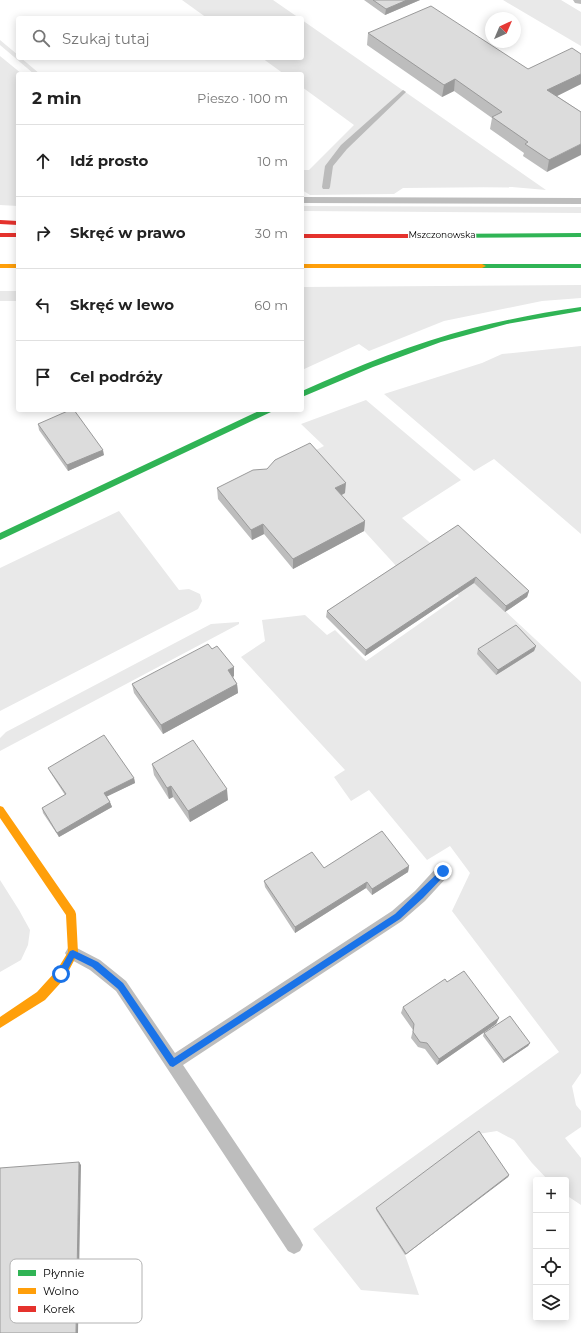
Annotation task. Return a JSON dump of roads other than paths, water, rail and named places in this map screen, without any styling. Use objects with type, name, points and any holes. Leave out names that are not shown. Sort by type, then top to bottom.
[{"type":"main road","points":[[0,222],[16,223]]},
{"type":"main road","points":[[0,235],[16,236]]},
{"type":"main road","name":"Mszczonowska","points":[[304,236],[581,235]]},
{"type":"main road","points":[[0,266],[16,266]]},
{"type":"main road","points":[[304,266],[581,266]]},
{"type":"main road","points":[[304,393],[340,376],[416,346],[480,326],[555,311],[581,309]]},
{"type":"main road","points":[[0,538],[264,412]]},
{"type":"main road","points":[[0,810],[71,914],[73,953],[61,974],[41,996],[0,1023]]},
{"type":"lane","points":[[304,200],[581,201]]},
{"type":"lane","points":[[173,1064],[397,916],[420,896],[443,871]]},
{"type":"lane","points":[[73,953],[95,965],[121,986],[294,1244]]},
{"type":"waterway","points":[[326,187],[329,166],[344,147],[403,92]]}]
